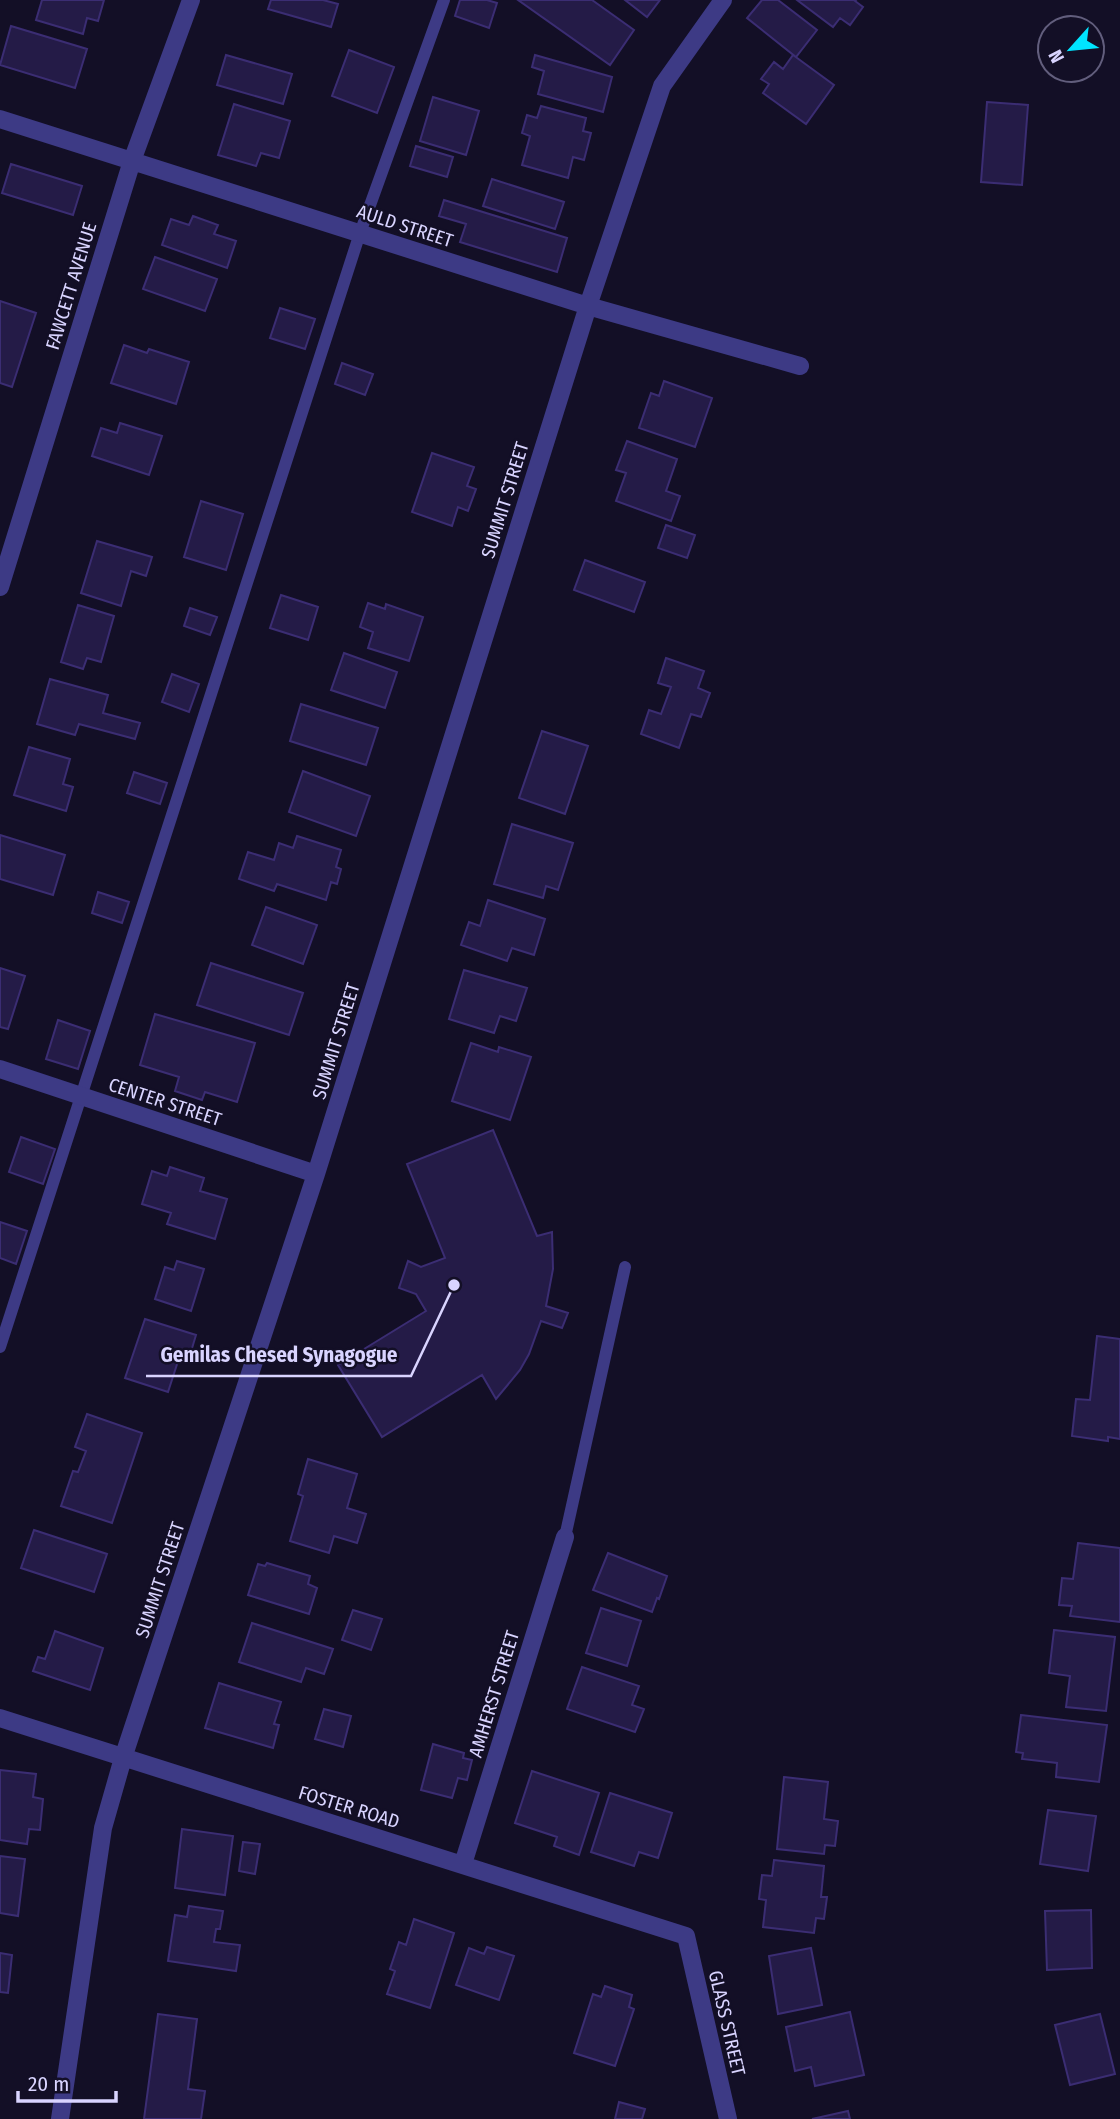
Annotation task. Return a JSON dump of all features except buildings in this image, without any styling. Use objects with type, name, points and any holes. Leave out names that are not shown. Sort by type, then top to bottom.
[{"type":"street","name":"FAWCETT AVENUE","points":[[0,587],[132,161],[191,0]]},
{"type":"street","name":"SUMMIT STREET","points":[[60,2119],[103,1828],[123,1758],[316,1174],[588,306],[662,86],[723,0]]},
{"type":"street","name":"AULD STREET","points":[[0,119],[588,306],[800,366]]},
{"type":"street","name":"CENTER STREET","points":[[0,1069],[316,1174]]},
{"type":"street","name":"AMHERST STREET","points":[[463,1864],[565,1537]]},
{"type":"street","name":"FOSTER ROAD","points":[[0,1718],[686,1936]]},
{"type":"street","name":"GLASS STREET","points":[[686,1936],[728,2119]]},
{"type":"lane","points":[[0,1347],[360,233],[444,0]]},
{"type":"lane","points":[[565,1537],[625,1267]]},
{"type":"place","name":"Gemilas Chesed Synagogue","points":[[454,1285]]}]
